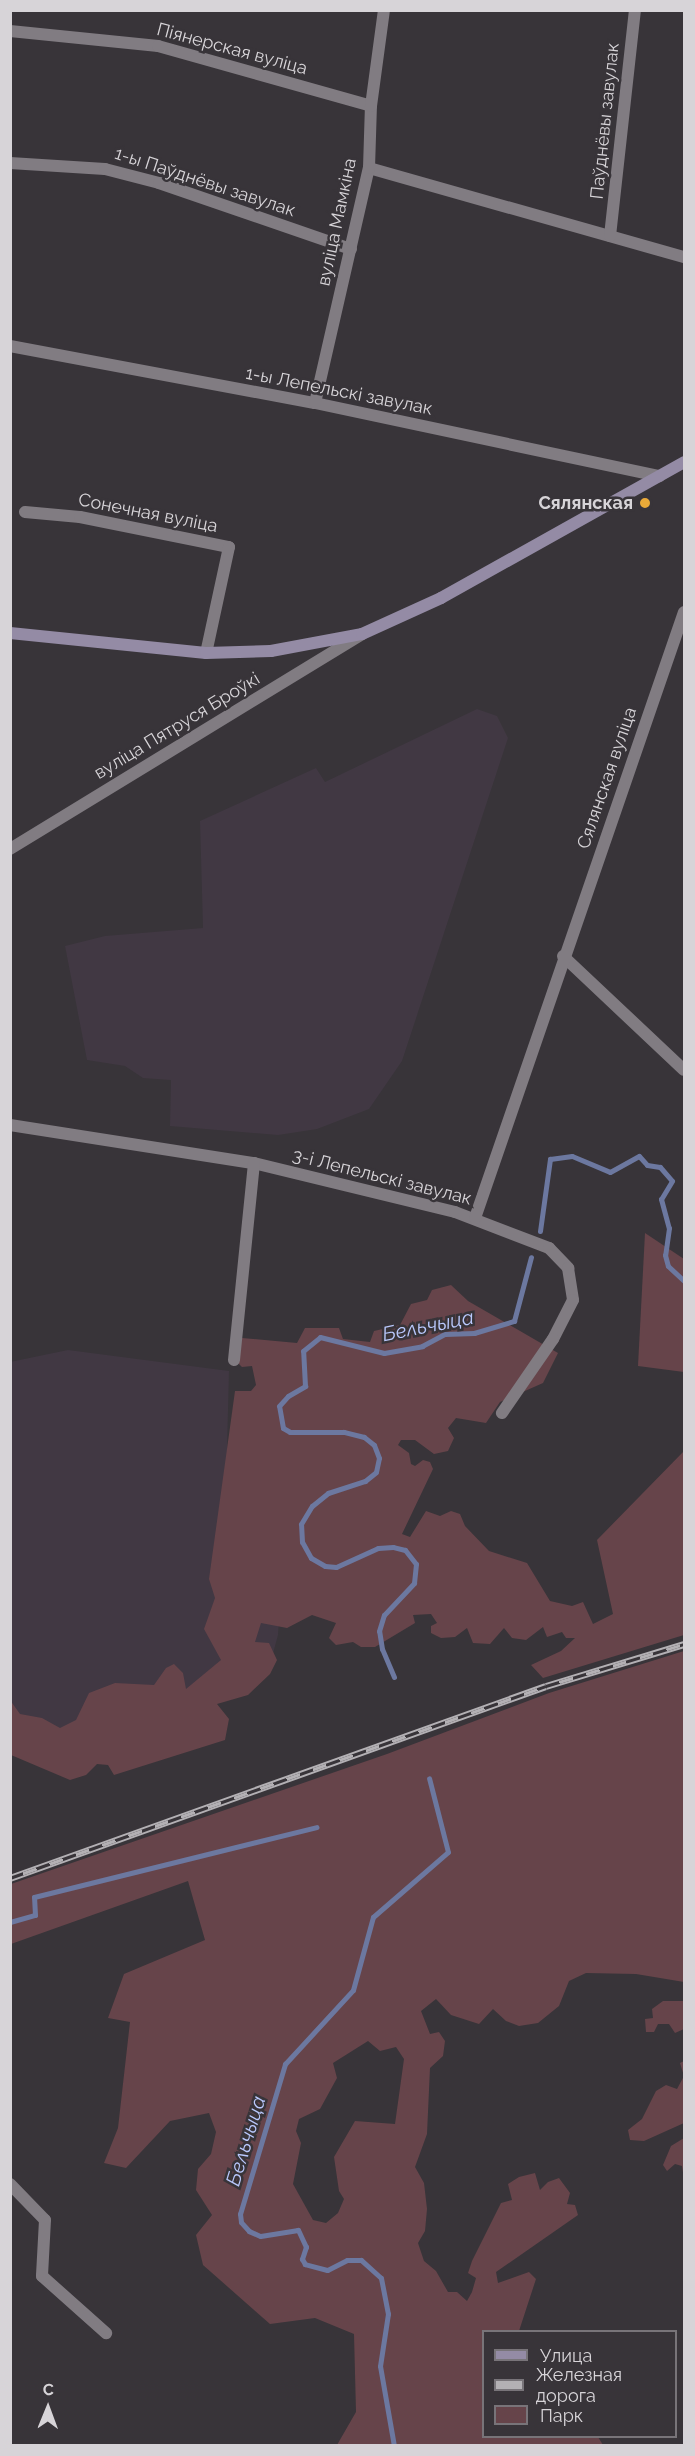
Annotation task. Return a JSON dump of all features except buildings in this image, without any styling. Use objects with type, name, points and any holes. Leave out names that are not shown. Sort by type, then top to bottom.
[{"type":"main road","name":"вуліца Пятруся Броўкі","points":[[10,633],[207,653],[271,651],[362,634],[441,598],[684,462]]},
{"type":"street","name":"вуліца Мамкіна","points":[[315,403],[369,168],[371,106],[384,10]]},
{"type":"street","name":"Паўднёвы завулак","points":[[610,236],[635,10]]},
{"type":"street","name":"Піянерская вуліца","points":[[10,31],[158,46],[371,106]]},
{"type":"street","name":"1-ы Паўднёвы завулак","points":[[10,163],[105,169],[159,183],[351,249]]},
{"type":"street","points":[[369,168],[684,257]]},
{"type":"street","name":"1-ы Лепельскі завулак","points":[[10,346],[315,403],[659,476]]},
{"type":"street","name":"Сонечная вуліца","points":[[24,512],[80,517],[229,547],[207,653]]},
{"type":"street","name":"Сялянская вуліца","points":[[475,1218],[562,956],[684,612]]},
{"type":"street","name":"вуліца Пятруся Броўкі","points":[[10,849],[362,634]]},
{"type":"street","points":[[562,956],[684,1070]]},
{"type":"street","name":"3-і Лепельскі завулак","points":[[10,1125],[254,1163],[475,1218],[549,1248],[568,1268],[574,1285],[567,1317],[502,1413]]},
{"type":"street","points":[[234,1360],[254,1163]]},
{"type":"street","points":[[10,2184],[45,2220],[42,2276],[106,2333]]},
{"type":"shaded area","points":[[477,709],[497,716],[508,738],[402,1061],[369,1109],[317,1129],[278,1135],[170,1126],[171,1080],[143,1078],[125,1066],[87,1060],[65,946],[105,936],[203,928],[200,821],[316,768],[325,782]]},
{"type":"shaded area","points":[[68,1350],[229,1371],[223,1607],[280,1606],[278,1635],[268,1672],[25,1742],[11,1730],[10,1362]]},
{"type":"green space","points":[[645,1233],[684,1259],[684,1372],[638,1366]]},
{"type":"green space","points":[[451,1285],[468,1301],[558,1353],[543,1383],[500,1402],[486,1423],[456,1418],[448,1428],[454,1438],[448,1451],[434,1454],[415,1440],[401,1440],[398,1445],[409,1453],[411,1464],[415,1466],[423,1460],[430,1462],[433,1469],[402,1534],[410,1537],[426,1511],[440,1516],[451,1511],[460,1514],[465,1526],[489,1551],[527,1563],[550,1601],[572,1606],[583,1602],[593,1624],[613,1614],[597,1540],[684,1451],[684,1635],[543,1678],[531,1665],[561,1651],[575,1638],[566,1638],[562,1632],[547,1637],[543,1627],[526,1640],[512,1638],[504,1628],[490,1644],[473,1643],[467,1628],[455,1637],[441,1638],[431,1633],[431,1626],[437,1623],[431,1614],[413,1615],[415,1623],[375,1647],[361,1647],[353,1642],[336,1645],[329,1638],[336,1623],[312,1615],[287,1628],[261,1623],[255,1642],[269,1643],[277,1660],[270,1674],[248,1695],[217,1704],[229,1719],[225,1740],[114,1775],[108,1765],[97,1764],[86,1775],[70,1780],[11,1755],[10,1700],[20,1714],[42,1718],[60,1728],[76,1720],[89,1693],[115,1683],[154,1685],[166,1668],[174,1664],[183,1673],[186,1689],[221,1660],[204,1629],[215,1598],[209,1579],[235,1391],[251,1391],[256,1385],[252,1366],[242,1367],[237,1362],[242,1338],[297,1343],[305,1328],[339,1328],[343,1339],[370,1342],[374,1331],[400,1325],[411,1304],[427,1300],[432,1290]]},
{"type":"green space","points":[[684,1651],[684,1982],[636,1974],[586,1973],[569,1981],[559,2006],[538,2023],[519,2026],[506,2021],[493,2009],[479,2024],[451,2015],[436,1999],[421,2011],[430,2034],[439,2032],[445,2041],[443,2056],[430,2068],[427,2134],[415,2167],[424,2183],[427,2209],[425,2231],[418,2243],[424,2261],[436,2271],[448,2292],[457,2292],[467,2301],[476,2278],[468,2273],[472,2261],[501,2203],[512,2200],[508,2184],[519,2177],[535,2173],[540,2190],[548,2182],[559,2178],[570,2193],[567,2204],[575,2205],[578,2215],[496,2272],[498,2283],[529,2272],[536,2279],[519,2330],[482,2330],[482,2438],[599,2438],[603,2445],[337,2445],[356,2412],[354,2334],[315,2318],[270,2324],[203,2265],[196,2235],[212,2215],[196,2190],[198,2169],[211,2154],[216,2132],[209,2113],[170,2121],[126,2168],[104,2163],[118,2128],[130,2022],[108,2018],[124,1974],[205,1940],[188,1881],[11,1944],[11,1884],[387,1754],[549,1693]],"holes":[[[368,2041],[380,2051],[396,2047],[404,2059],[395,2124],[355,2121],[334,2157],[339,2191],[344,2199],[338,2213],[326,2223],[313,2220],[293,2184],[301,2143],[296,2131],[299,2119],[320,2109],[337,2078],[333,2063]]]},
{"type":"green space","points":[[663,2001],[684,2001],[684,2029],[675,2033],[669,2024],[658,2024],[654,2032],[646,2032],[645,2019],[653,2018],[652,2009]]},
{"type":"green space","points":[[684,2061],[684,2076],[680,2063]]},
{"type":"green space","points":[[684,2076],[684,2123],[644,2141],[630,2140],[628,2130],[642,2119],[656,2091],[666,2085],[677,2089]]},
{"type":"green space","points":[[684,2138],[684,2179],[682,2166],[675,2164],[667,2171],[663,2165],[671,2146]]},
{"type":"waterway","name":"Бельчыца","points":[[540,1231],[550,1159],[572,1156],[610,1172],[639,1156],[647,1165],[660,1167],[672,1181],[661,1199],[669,1228],[665,1255],[668,1266],[684,1281]]},
{"type":"waterway","name":"Бельчыца","points":[[394,1677],[382,1649],[379,1631],[384,1615],[414,1583],[416,1564],[405,1550],[393,1547],[378,1548],[336,1567],[325,1566],[311,1558],[302,1542],[301,1524],[312,1506],[328,1493],[365,1481],[376,1472],[379,1458],[374,1445],[364,1437],[344,1432],[290,1432],[283,1428],[279,1406],[288,1396],[305,1386],[303,1351],[320,1337],[384,1353],[422,1346],[445,1334],[474,1333],[514,1321],[531,1257]]},
{"type":"waterway","name":"Бельчыца","points":[[394,2446],[380,2366],[388,2314],[381,2278],[361,2260],[347,2260],[327,2270],[305,2264],[302,2259],[306,2247],[298,2230],[260,2236],[249,2231],[241,2222],[240,2214],[285,2064],[353,1990],[373,1917],[448,1852],[429,1778]]},
{"type":"waterway","points":[[10,1922],[35,1915],[34,1897],[316,1827]]},
{"type":"railway","points":[[10,1878],[546,1686],[684,1644]]},
{"type":"place","name":"Сялянская","points":[[645,503]]}]
